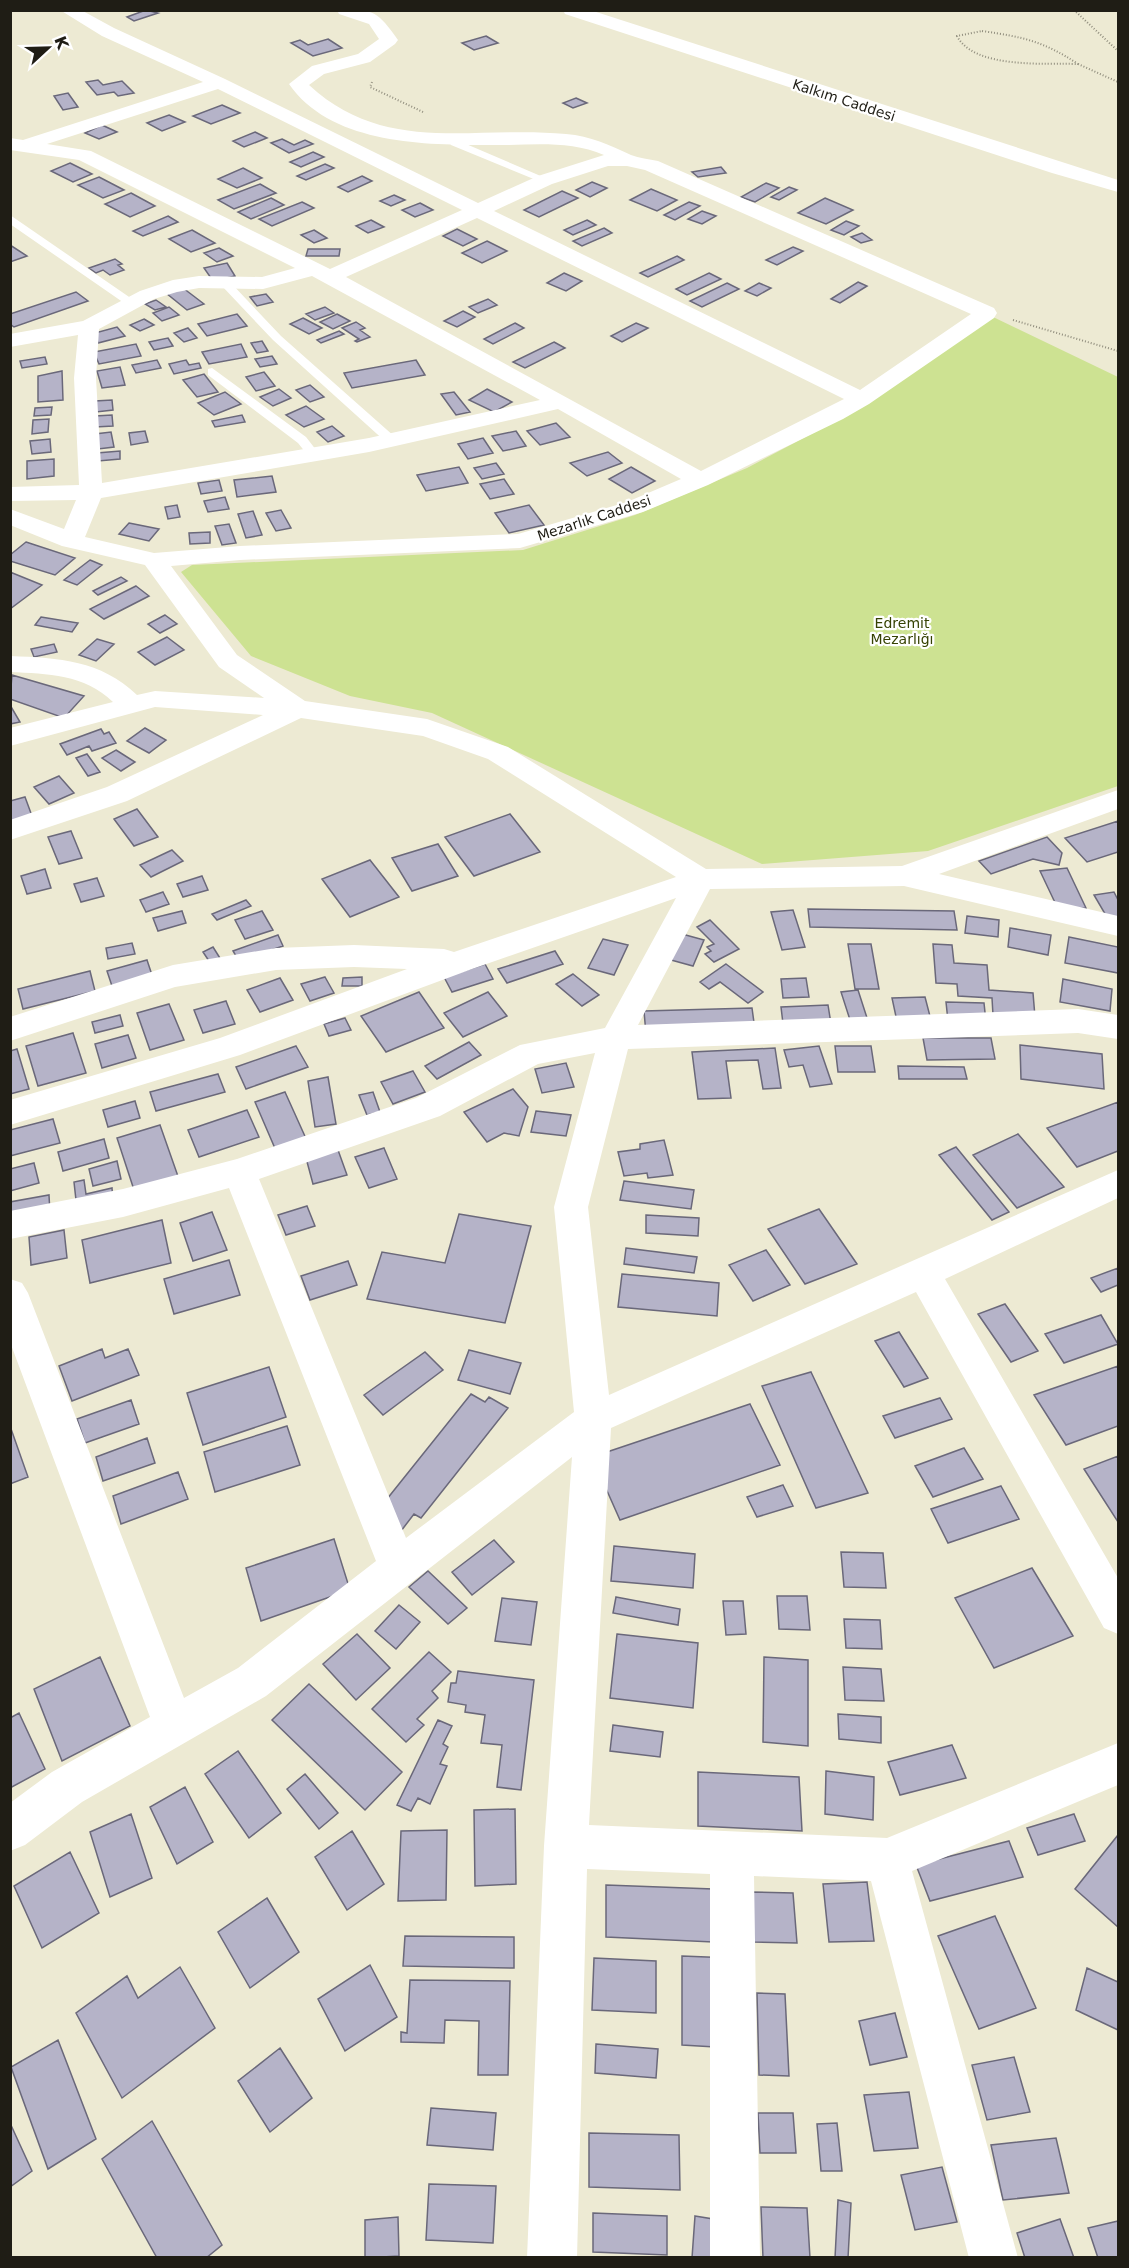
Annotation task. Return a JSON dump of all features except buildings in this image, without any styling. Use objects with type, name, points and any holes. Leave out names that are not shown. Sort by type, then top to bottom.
[{"type":"street","points":[[68,10],[108,32],[219,83],[861,399]]},
{"type":"street","points":[[345,10],[375,20],[389,39],[364,58],[318,70],[298,84],[310,98],[342,119],[378,132],[420,138],[569,138],[614,151],[627,160]]},
{"type":"street","name":"Kalkım Caddesi","points":[[571,10],[1059,169],[1119,186]]},
{"type":"street","points":[[17,145],[219,83]]},
{"type":"street","points":[[17,145],[84,155],[322,273],[700,480]]},
{"type":"street","points":[[10,341],[88,326],[131,303],[173,286],[199,282],[263,283],[322,273],[478,210],[545,180],[606,160],[627,160],[651,165],[986,313]]},
{"type":"street","name":"Mezarlık Caddesi","points":[[10,516],[71,541],[154,560],[240,553],[520,541],[635,507],[700,480],[861,399],[986,313]]},
{"type":"street","points":[[71,541],[91,492],[85,378],[88,326]]},
{"type":"street","points":[[10,494],[91,492],[314,455],[561,402]]},
{"type":"street","points":[[154,560],[228,661],[298,709]]},
{"type":"street","points":[[10,664],[52,667],[89,676],[106,682],[132,705]]},
{"type":"street","points":[[10,737],[155,699],[298,709],[427,728],[498,753],[701,879]]},
{"type":"street","points":[[10,830],[117,794],[298,709]]},
{"type":"street","points":[[904,876],[1119,799]]},
{"type":"street","points":[[10,1113],[229,1047],[461,961],[701,879],[904,876],[1119,926]]},
{"type":"street","points":[[552,2258],[566,1846],[593,1419],[571,1207],[615,1038],[701,879]]},
{"type":"street","points":[[10,1029],[173,976],[276,959],[354,956],[461,961]]},
{"type":"street","points":[[10,1225],[123,1203],[239,1172],[428,1107],[531,1053],[615,1038],[1078,1021],[1119,1027]]},
{"type":"street","points":[[239,1172],[398,1567]]},
{"type":"street","points":[[10,1830],[67,1787],[252,1682],[398,1567],[593,1419],[923,1273],[1119,1183]]},
{"type":"street","points":[[923,1273],[1119,1615]]},
{"type":"street","points":[[10,1293],[174,1726]]},
{"type":"street","points":[[566,1846],[886,1860],[1119,1764]]},
{"type":"street","points":[[732,1853],[735,2258]]},
{"type":"street","points":[[886,1860],[994,2258]]},
{"type":"lane","points":[[452,138],[454,143],[545,180]]},
{"type":"lane","points":[[10,218],[38,240],[131,303]]},
{"type":"lane","points":[[226,284],[277,338],[391,440]]},
{"type":"lane","points":[[212,372],[302,440],[314,455]]},
{"type":"path","points":[[1074,10],[1119,51]]},
{"type":"path","points":[[1078,64],[987,58],[966,49],[958,42],[957,36],[982,31],[1013,34],[1045,44],[1078,64],[1119,82]]},
{"type":"path","points":[[389,39],[400,49],[373,77],[370,87],[426,113]]},
{"type":"path","points":[[986,313],[1119,351]]},
{"type":"green space","name":"Edremit Mezarlığı","points":[[991,316],[1118,377],[1118,786],[928,851],[762,864],[432,713],[350,696],[251,656],[181,572],[192,565],[523,550],[635,515],[747,468],[866,405]]}]
